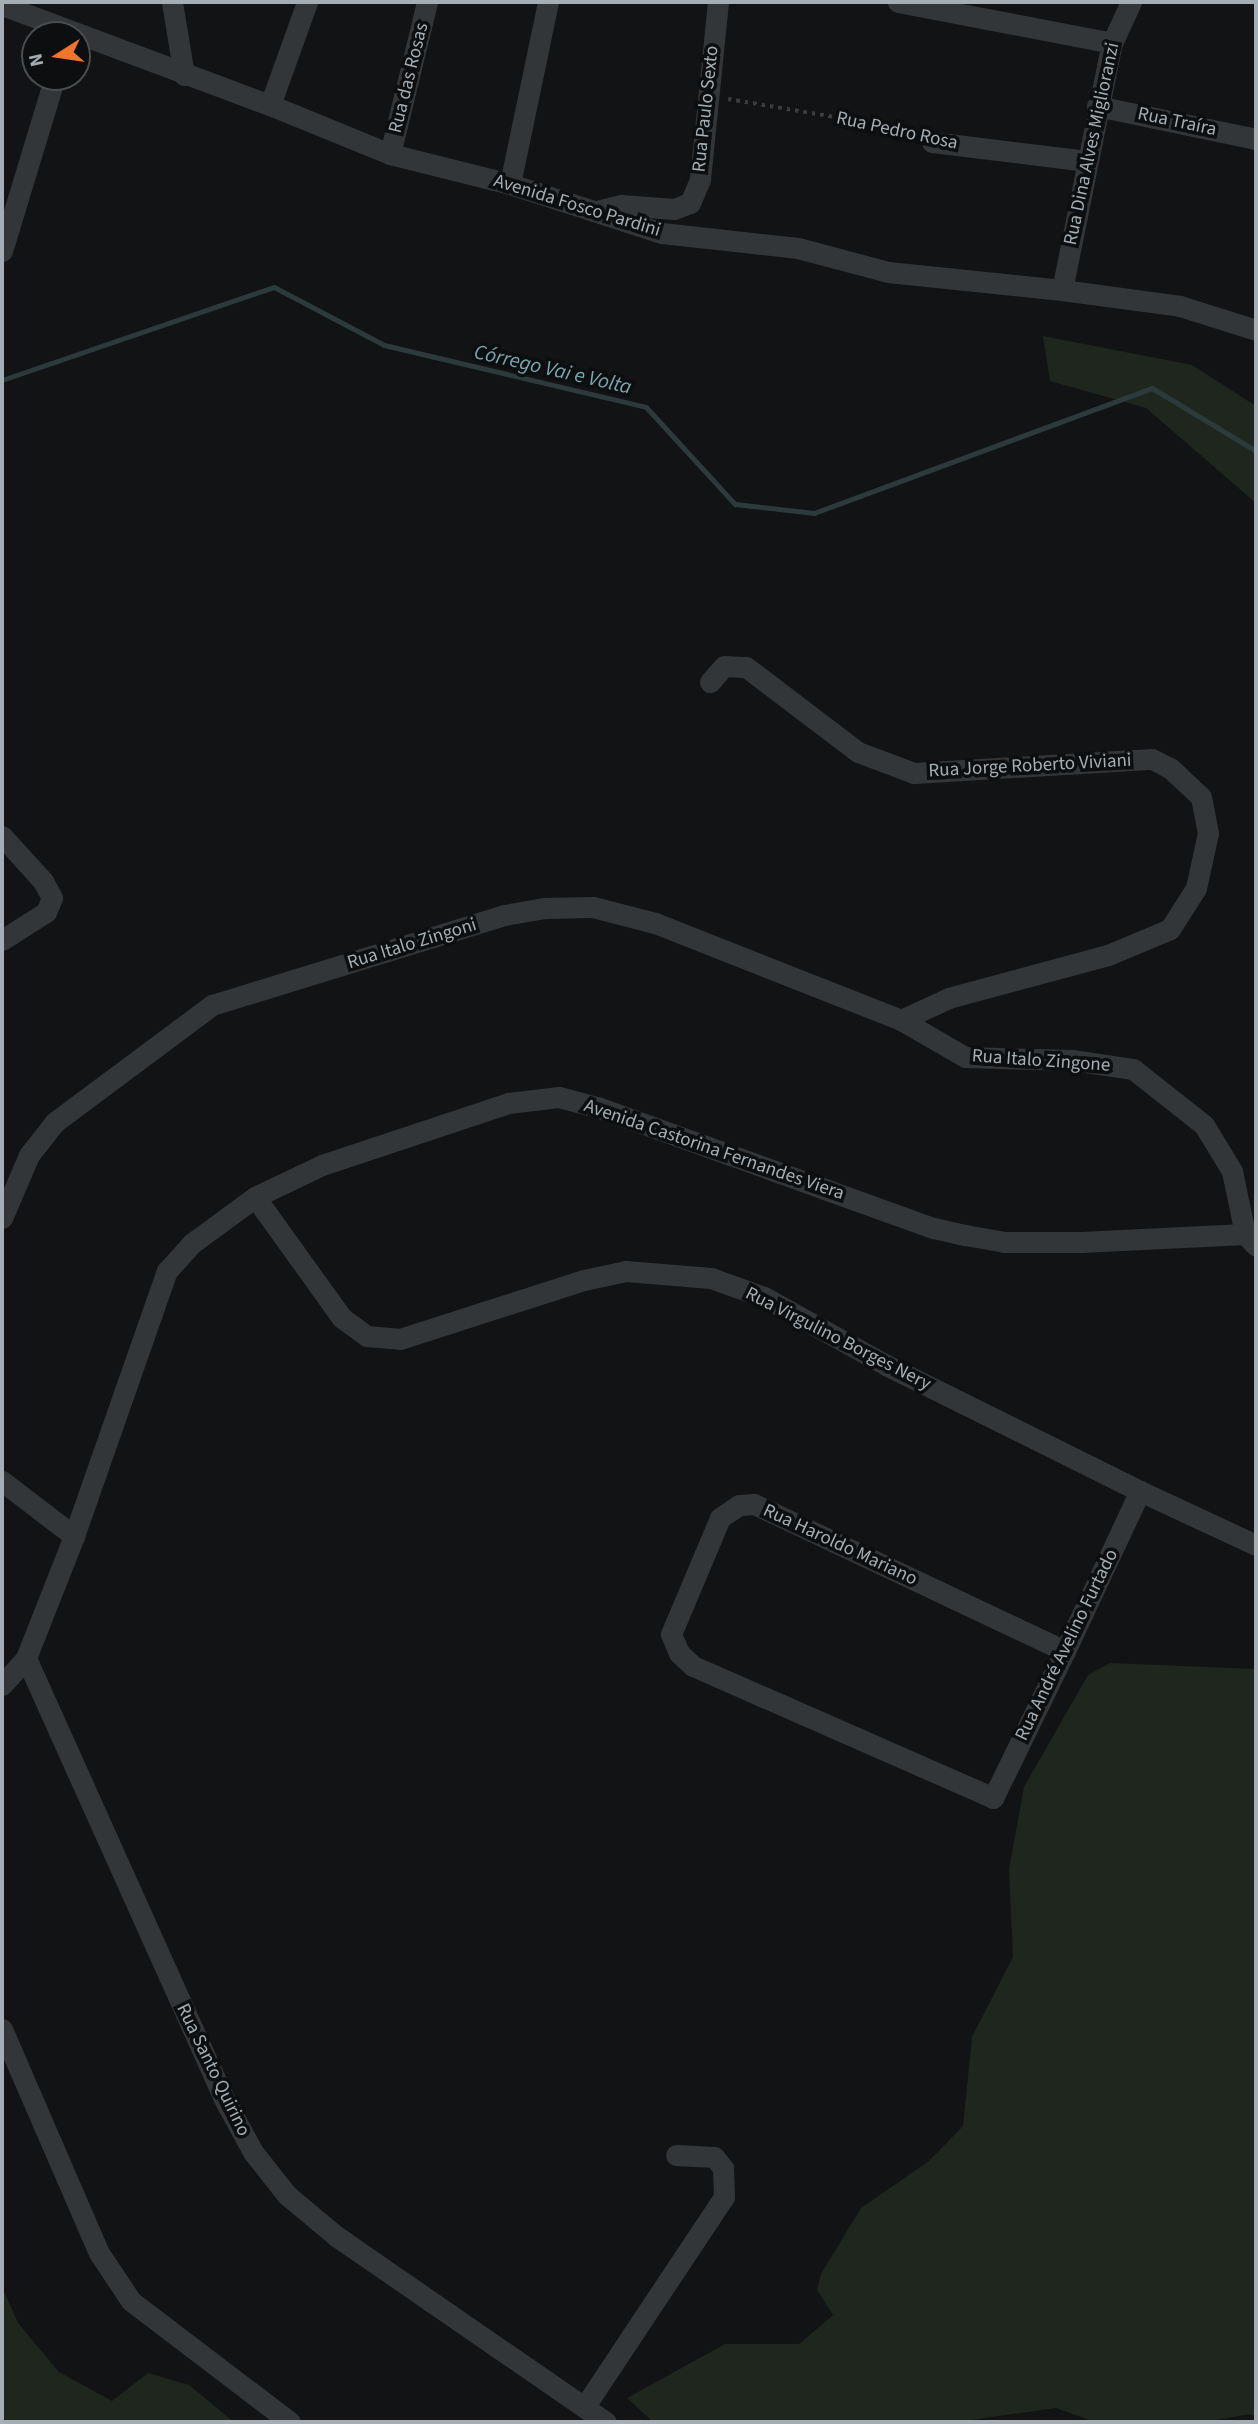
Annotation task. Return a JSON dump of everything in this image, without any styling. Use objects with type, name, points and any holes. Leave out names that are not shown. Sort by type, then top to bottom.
[{"type":"street","points":[[172,2],[184,75]]},
{"type":"street","points":[[270,105],[307,2]]},
{"type":"street","name":"Rua das Rosas","points":[[390,154],[427,2]]},
{"type":"street","points":[[510,184],[548,2]]},
{"type":"street","name":"Rua Paulo Sexto","points":[[596,211],[621,205],[674,209],[690,203],[700,178],[718,2]]},
{"type":"street","points":[[898,2],[1112,43]]},
{"type":"street","name":"Rua Dina Alves Miglioranzi","points":[[1062,290],[1097,106],[1112,43],[1131,2]]},
{"type":"street","name":"Avenida Fosco Pardini","points":[[2,5],[42,21]]},
{"type":"street","name":"Avenida Fosco Pardini","points":[[91,40],[270,105],[390,154],[510,184],[662,233],[798,248],[888,272],[1062,290],[1180,306],[1256,330]]},
{"type":"street","points":[[2,251],[51,91]]},
{"type":"street","name":"Rua Traíra","points":[[1097,106],[1256,139]]},
{"type":"street","name":"Rua Pedro Rosa","points":[[933,142],[1087,161]]},
{"type":"street","name":"Rua Jorge Roberto Viviani","points":[[710,682],[724,666],[746,667],[858,752],[914,773],[1152,759],[1170,768],[1201,797],[1208,833],[1196,888],[1170,929],[1108,955],[949,998],[901,1020]]},
{"type":"street","points":[[2,836],[43,881],[52,898],[46,912],[2,940]]},
{"type":"street","name":"Rua Italo Zingoni","points":[[2,1217],[29,1155],[55,1122],[212,1005],[504,915],[545,908],[593,907],[643,919],[901,1020]]},
{"type":"street","name":"Rua Italo Zingone","points":[[901,1020],[965,1057],[1072,1060],[1133,1069],[1204,1125],[1232,1171],[1251,1240]]},
{"type":"street","name":"Avenida Castorina Fernandes Viera","points":[[26,1658],[74,1536],[167,1271],[191,1244],[256,1197],[322,1165],[508,1103],[559,1097],[597,1107],[934,1228],[965,1235],[1003,1242],[1251,1240]]},
{"type":"street","name":"Rua Virgulino Borges Nery","points":[[256,1197],[342,1318],[367,1336],[400,1339],[584,1280],[626,1271],[711,1278],[764,1297],[886,1365],[1140,1491],[1256,1545]]},
{"type":"street","points":[[2,1481],[74,1536]]},
{"type":"street","name":"Rua André Avelino Furtado","points":[[993,1798],[1140,1491]]},
{"type":"street","name":"Rua Haroldo Mariano","points":[[993,1798],[692,1666],[679,1653],[671,1634],[720,1518],[739,1506],[754,1504],[1065,1651]]},
{"type":"street","points":[[2,1685],[26,1658]]},
{"type":"street","name":"Rua Santo Quirino","points":[[26,1658],[223,2097],[253,2152],[287,2195],[336,2236],[606,2422]]},
{"type":"street","points":[[2,2029],[99,2253],[131,2301],[290,2422]]},
{"type":"street","points":[[585,2406],[724,2197],[723,2168],[714,2158],[676,2155]]},
{"type":"path","name":"Rua Pedro Rosa","points":[[709,95],[846,120],[933,142]]},
{"type":"shaded area","points":[[1043,336],[1192,365],[1256,406],[1256,503],[1146,408],[1050,381]]},
{"type":"shaded area","points":[[1110,1663],[1256,1669],[1256,2417],[1250,2414],[1205,2422],[1095,2422],[1056,2408],[957,2422],[653,2422],[627,2398],[725,2344],[799,2344],[833,2315],[817,2290],[821,2274],[861,2208],[929,2161],[963,2126],[972,2037],[1013,1957],[1009,1869],[1024,1787],[1088,1675]]},
{"type":"shaded area","points":[[2,2287],[18,2323],[59,2372],[112,2401],[148,2373],[189,2385],[234,2422],[8,2422],[2,2417]]},
{"type":"waterway","name":"Córrego Vai e Volta","points":[[2,380],[274,287],[384,345],[646,407],[735,504],[814,513],[1152,388],[1256,451]]}]
